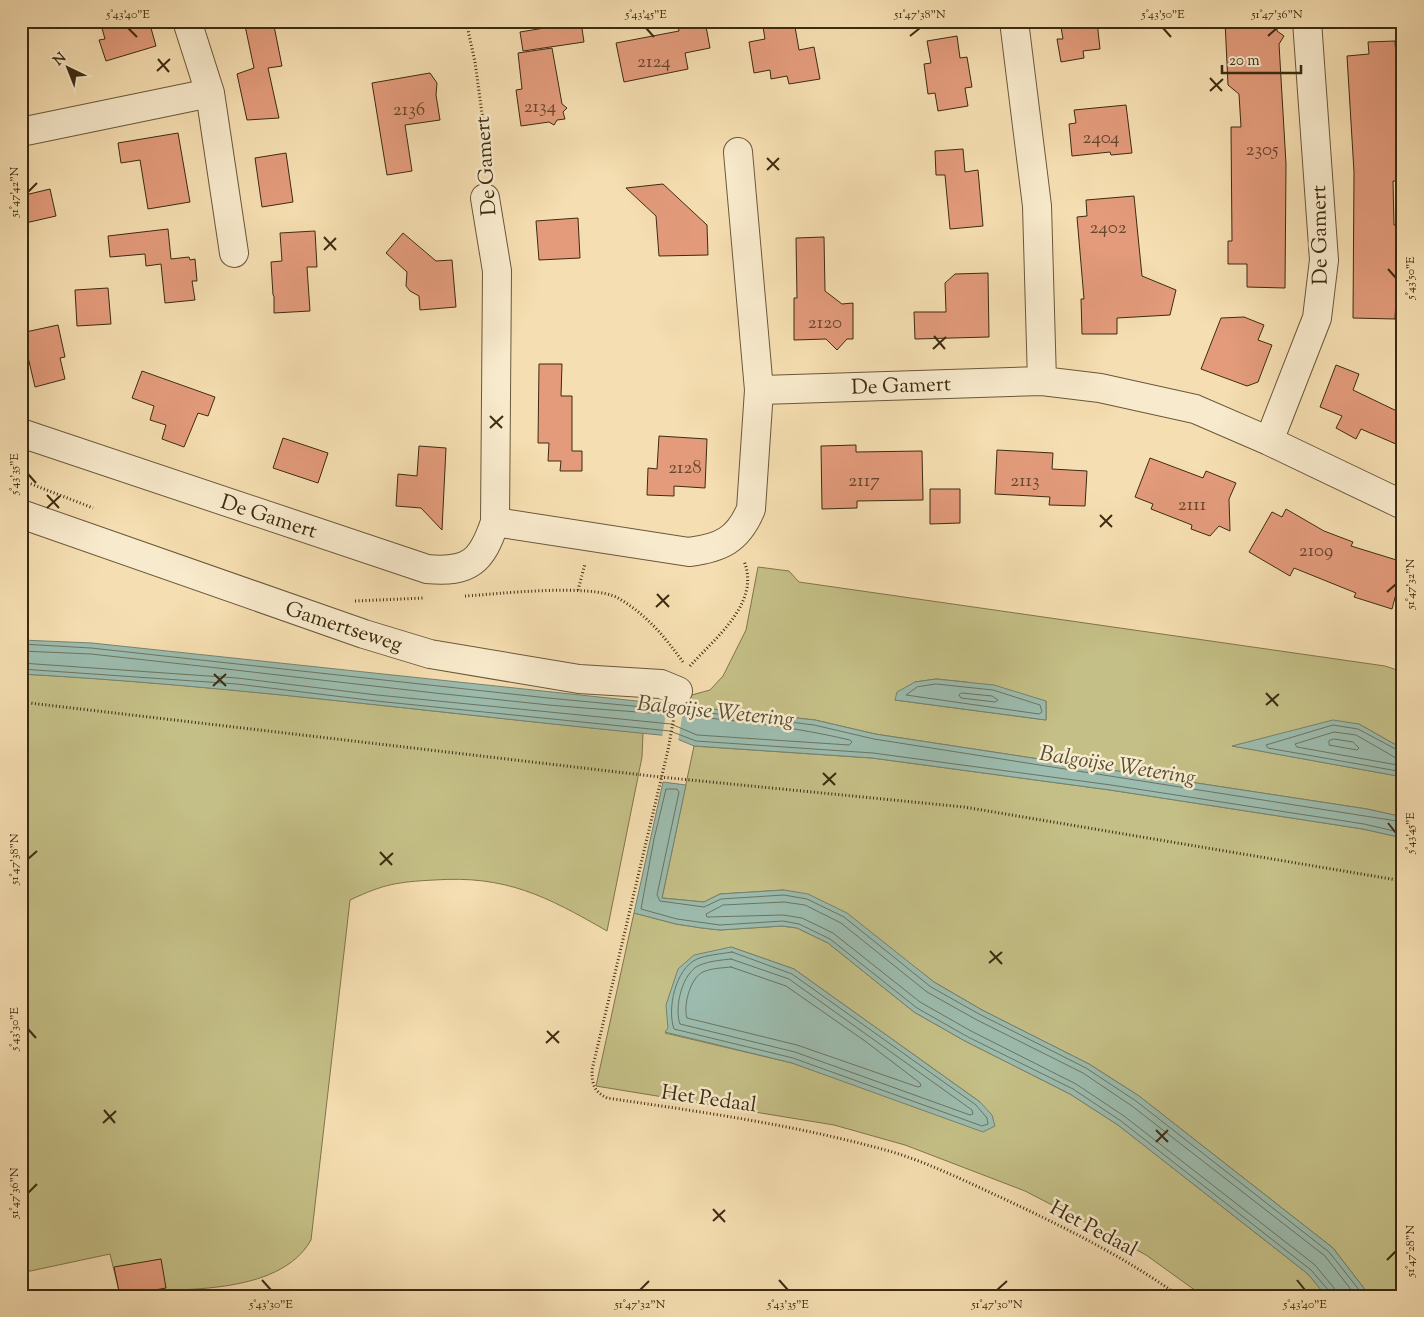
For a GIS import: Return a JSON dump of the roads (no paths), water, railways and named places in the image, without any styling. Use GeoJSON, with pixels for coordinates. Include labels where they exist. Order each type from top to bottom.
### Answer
{"type":"FeatureCollection","features":[{"type":"Feature","properties":{"kind":"street"},"geometry":{"type":"LineString","coordinates":[[187,21],[210,93],[234,253]]}},
{"type":"Feature","properties":{"kind":"street"},"geometry":{"type":"LineString","coordinates":[[1014,21],[1037,206],[1042,381]]}},
{"type":"Feature","properties":{"kind":"street","name":"De Gamert"},"geometry":{"type":"LineString","coordinates":[[1269,441],[1318,318],[1324,260],[1307,21]]}},
{"type":"Feature","properties":{"kind":"street"},"geometry":{"type":"LineString","coordinates":[[21,132],[210,93]]}},
{"type":"Feature","properties":{"kind":"street"},"geometry":{"type":"LineString","coordinates":[[494,522],[689,552],[714,548],[732,538],[746,523],[752,509],[759,390],[738,152]]}},
{"type":"Feature","properties":{"kind":"street","name":"De Gamert"},"geometry":{"type":"LineString","coordinates":[[21,433],[428,568],[449,571],[472,562],[486,548],[494,522],[496,271],[485,198]]}},
{"type":"Feature","properties":{"kind":"street","name":"De Gamert"},"geometry":{"type":"LineString","coordinates":[[759,390],[1042,381],[1100,388],[1195,409],[1269,441],[1403,505]]}},
{"type":"Feature","properties":{"kind":"street","name":"Gamertseweg"},"geometry":{"type":"LineString","coordinates":[[21,514],[364,634],[430,654],[579,679],[661,684],[680,691]]}},
{"type":"Feature","properties":{"kind":"water","name":"Balgoijse Wetering"},"geometry":{"type":"Polygon","coordinates":[[[21,640],[92,643],[815,720],[875,734],[1367,809],[1403,817],[1403,838],[1363,829],[1110,790],[872,758],[694,746],[670,736],[265,693],[21,674],[21,640]]]}},
{"type":"Feature","properties":{"kind":"water"},"geometry":{"type":"Polygon","coordinates":[[[936,679],[994,685],[1046,701],[1046,720],[895,700],[897,692],[915,682],[936,679]]]}},
{"type":"Feature","properties":{"kind":"water"},"geometry":{"type":"Polygon","coordinates":[[[1333,720],[1359,724],[1403,749],[1403,777],[1232,746],[1333,720]]]}},
{"type":"Feature","properties":{"kind":"water"},"geometry":{"type":"Polygon","coordinates":[[[663,782],[686,785],[662,898],[704,902],[720,894],[784,890],[808,894],[847,913],[934,982],[982,1010],[1089,1064],[1139,1096],[1333,1248],[1370,1296],[1326,1296],[1308,1274],[1118,1125],[1070,1094],[965,1041],[914,1012],[828,943],[797,928],[782,926],[720,930],[676,924],[634,913],[663,782]]]}},
{"type":"Feature","properties":{"kind":"water"},"geometry":{"type":"Polygon","coordinates":[[[731,947],[794,969],[980,1102],[992,1115],[995,1126],[983,1132],[792,1063],[665,1032],[668,1028],[666,1005],[678,969],[694,955],[731,947]]]}}]}
